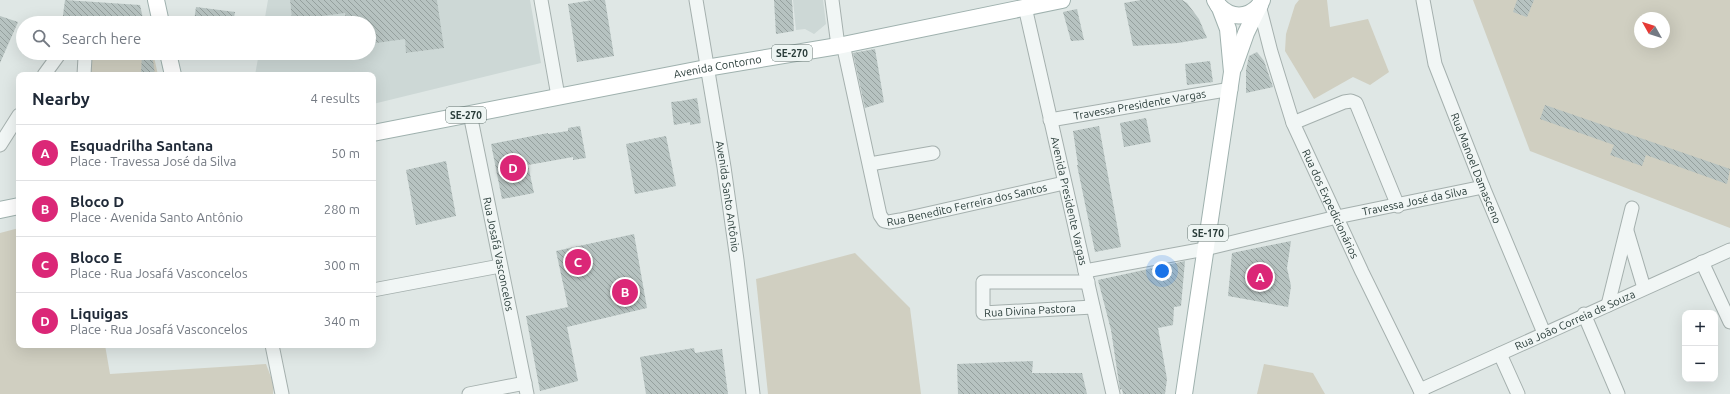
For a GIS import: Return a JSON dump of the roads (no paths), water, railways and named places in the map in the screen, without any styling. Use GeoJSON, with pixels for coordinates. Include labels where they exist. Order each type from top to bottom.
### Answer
{"type":"FeatureCollection","features":[{"type":"Feature","properties":{"kind":"main road"},"geometry":{"type":"LineString","coordinates":[[156,0],[159,16]]}},
{"type":"Feature","properties":{"kind":"main road","name":"Avenida Contorno"},"geometry":{"type":"LineString","coordinates":[[376,132],[706,68],[840,45],[1024,4],[1062,0]]}},
{"type":"Feature","properties":{"kind":"main road"},"geometry":{"type":"LineString","coordinates":[[1216,3],[1228,14],[1238,16],[1247,15],[1263,2]]}},
{"type":"Feature","properties":{"kind":"main road"},"geometry":{"type":"LineString","coordinates":[[1232,72],[1246,33],[1263,2]]}},
{"type":"Feature","properties":{"kind":"main road"},"geometry":{"type":"LineString","coordinates":[[1216,3],[1228,28],[1232,72]]}},
{"type":"Feature","properties":{"kind":"main road"},"geometry":{"type":"LineString","coordinates":[[170,60],[172,72]]}},
{"type":"Feature","properties":{"kind":"main road","name":"SE-170"},"geometry":{"type":"LineString","coordinates":[[1184,394],[1205,249],[1231,89],[1232,72]]}},
{"type":"Feature","properties":{"kind":"main road"},"geometry":{"type":"LineString","coordinates":[[0,210],[16,207]]}},
{"type":"Feature","properties":{"kind":"street"},"geometry":{"type":"LineString","coordinates":[[541,0],[558,96]]}},
{"type":"Feature","properties":{"kind":"street","name":"Avenida Santo Antônio"},"geometry":{"type":"LineString","coordinates":[[696,0],[706,68],[724,167],[753,394]]}},
{"type":"Feature","properties":{"kind":"street","name":"Rua Benedito Ferreira dos Santos"},"geometry":{"type":"LineString","coordinates":[[832,0],[840,45],[870,164],[880,215],[886,222],[1064,183]]}},
{"type":"Feature","properties":{"kind":"street","name":"Rua Manoel Damasceno"},"geometry":{"type":"LineString","coordinates":[[1423,0],[1435,64],[1483,188],[1544,333]]}},
{"type":"Feature","properties":{"kind":"street","name":"Rua dos Expedicionários"},"geometry":{"type":"LineString","coordinates":[[1263,2],[1271,52],[1293,123],[1421,392]]}},
{"type":"Feature","properties":{"kind":"street","name":"Avenida Presidente Vargas"},"geometry":{"type":"LineString","coordinates":[[1024,4],[1113,394]]}},
{"type":"Feature","properties":{"kind":"street"},"geometry":{"type":"LineString","coordinates":[[46,72],[55,60]]}},
{"type":"Feature","properties":{"kind":"street"},"geometry":{"type":"LineString","coordinates":[[84,72],[85,60]]}},
{"type":"Feature","properties":{"kind":"street","name":"Travessa Presidente Vargas"},"geometry":{"type":"LineString","coordinates":[[1050,120],[1231,89]]}},
{"type":"Feature","properties":{"kind":"street"},"geometry":{"type":"LineString","coordinates":[[1293,123],[1344,102],[1351,101],[1356,103],[1398,206]]}},
{"type":"Feature","properties":{"kind":"street","name":"Rua Josafá Vasconcelos"},"geometry":{"type":"LineString","coordinates":[[470,114],[526,388]]}},
{"type":"Feature","properties":{"kind":"street"},"geometry":{"type":"LineString","coordinates":[[0,145],[16,120]]}},
{"type":"Feature","properties":{"kind":"street"},"geometry":{"type":"LineString","coordinates":[[870,164],[933,153]]}},
{"type":"Feature","properties":{"kind":"street","name":"Travessa José da Silva"},"geometry":{"type":"LineString","coordinates":[[1086,276],[1337,217],[1483,188]]}},
{"type":"Feature","properties":{"kind":"street"},"geometry":{"type":"LineString","coordinates":[[1608,305],[1632,208]]}},
{"type":"Feature","properties":{"kind":"street"},"geometry":{"type":"LineString","coordinates":[[1627,231],[1644,288]]}},
{"type":"Feature","properties":{"kind":"street","name":"Rua João Correia de Souza"},"geometry":{"type":"LineString","coordinates":[[1421,392],[1584,314],[1608,305],[1730,250]]}},
{"type":"Feature","properties":{"kind":"street"},"geometry":{"type":"LineString","coordinates":[[1702,262],[1730,322]]}},
{"type":"Feature","properties":{"kind":"street"},"geometry":{"type":"LineString","coordinates":[[376,289],[500,266]]}},
{"type":"Feature","properties":{"kind":"street","name":"Rua Divina Pastora"},"geometry":{"type":"LineString","coordinates":[[1086,276],[983,282],[983,312],[1093,307]]}},
{"type":"Feature","properties":{"kind":"street"},"geometry":{"type":"LineString","coordinates":[[1584,314],[1618,394]]}},
{"type":"Feature","properties":{"kind":"street"},"geometry":{"type":"LineString","coordinates":[[273,348],[282,394]]}},
{"type":"Feature","properties":{"kind":"street"},"geometry":{"type":"LineString","coordinates":[[1500,354],[1518,394]]}},
{"type":"Feature","properties":{"kind":"street"},"geometry":{"type":"LineString","coordinates":[[469,394],[526,388]]}},
{"type":"Feature","properties":{"kind":"place","name":"Liquigas"},"geometry":{"type":"Point","coordinates":[513,168]}},
{"type":"Feature","properties":{"kind":"place","name":"Bloco E"},"geometry":{"type":"Point","coordinates":[578,262]}},
{"type":"Feature","properties":{"kind":"place","name":"Esquadrilha Santana"},"geometry":{"type":"Point","coordinates":[1260,277]}},
{"type":"Feature","properties":{"kind":"place","name":"Bloco D"},"geometry":{"type":"Point","coordinates":[625,292]}}]}
